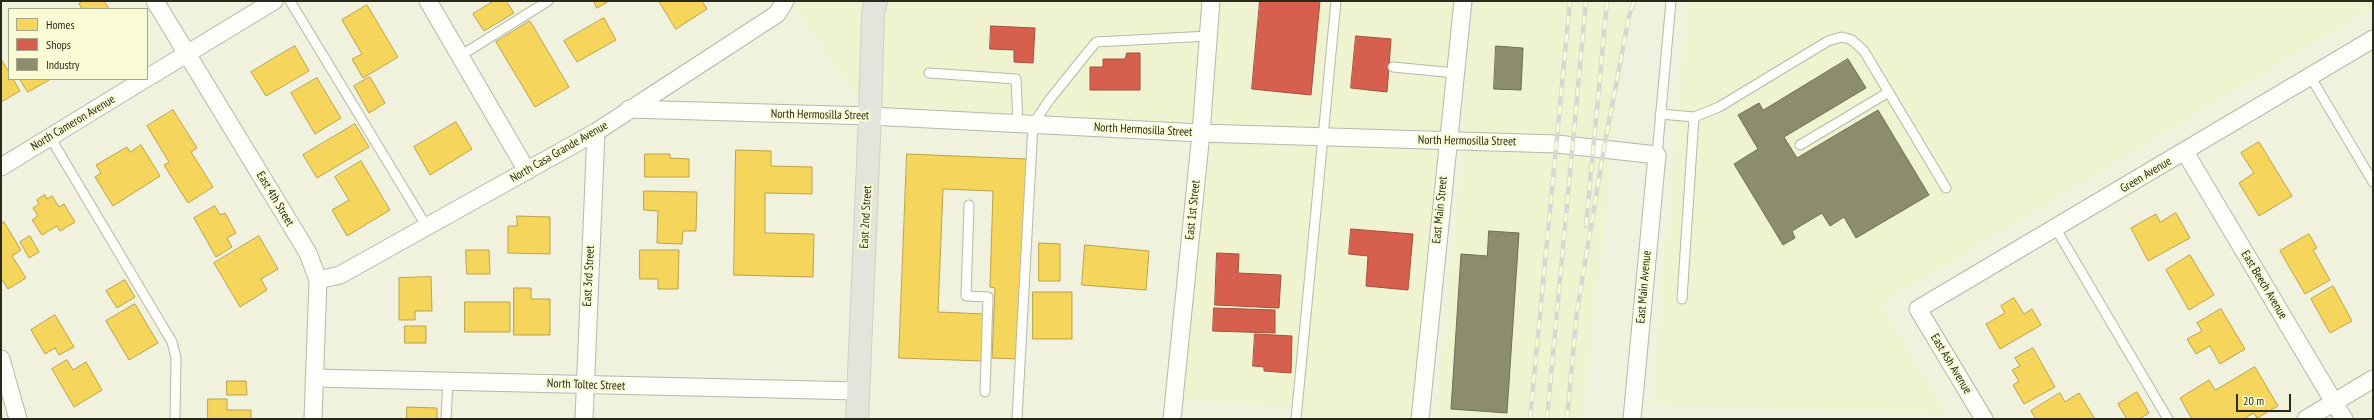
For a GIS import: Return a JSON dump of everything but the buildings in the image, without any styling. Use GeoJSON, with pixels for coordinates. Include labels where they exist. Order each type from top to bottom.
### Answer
{"type":"FeatureCollection","features":[{"type":"Feature","properties":{"kind":"main road","name":"East 2nd Street"},"geometry":{"type":"LineString","coordinates":[[857,419],[874,8]]}},
{"type":"Feature","properties":{"kind":"street","name":"East 4th Street"},"geometry":{"type":"LineString","coordinates":[[156,1],[308,253],[318,280],[313,419]]}},
{"type":"Feature","properties":{"kind":"street","name":"North Cameron Avenue"},"geometry":{"type":"LineString","coordinates":[[148,77],[274,1]]}},
{"type":"Feature","properties":{"kind":"street"},"geometry":{"type":"LineString","coordinates":[[428,1],[527,171]]}},
{"type":"Feature","properties":{"kind":"street","name":"North Casa Grande Avenue"},"geometry":{"type":"LineString","coordinates":[[318,280],[340,275],[596,132],[629,109],[777,14],[785,1]]}},
{"type":"Feature","properties":{"kind":"street","name":"East 1st Street"},"geometry":{"type":"LineString","coordinates":[[1172,419],[1201,133],[1211,1]]}},
{"type":"Feature","properties":{"kind":"street","name":"East Main Street"},"geometry":{"type":"LineString","coordinates":[[1420,419],[1447,141],[1463,1]]}},
{"type":"Feature","properties":{"kind":"street","name":"Green Avenue"},"geometry":{"type":"LineString","coordinates":[[1918,309],[2056,229],[2373,39]]}},
{"type":"Feature","properties":{"kind":"street","name":"North Cameron Avenue"},"geometry":{"type":"LineString","coordinates":[[1,167],[143,80]]}},
{"type":"Feature","properties":{"kind":"street","name":"North Hermosilla Street"},"geometry":{"type":"LineString","coordinates":[[629,109],[870,116],[1201,133],[1557,144],[1657,155]]}},
{"type":"Feature","properties":{"kind":"street","name":"East 3rd Street"},"geometry":{"type":"LineString","coordinates":[[584,419],[584,385],[596,132]]}},
{"type":"Feature","properties":{"kind":"street","name":"East Beech Avenue"},"geometry":{"type":"LineString","coordinates":[[2185,152],[2344,419]]}},
{"type":"Feature","properties":{"kind":"street","name":"East Main Avenue"},"geometry":{"type":"LineString","coordinates":[[1632,419],[1657,155]]}},
{"type":"Feature","properties":{"kind":"street","name":"East Ash Avenue"},"geometry":{"type":"LineString","coordinates":[[1918,309],[1984,419]]}},
{"type":"Feature","properties":{"kind":"street"},"geometry":{"type":"LineString","coordinates":[[1,359],[18,419]]}},
{"type":"Feature","properties":{"kind":"street","name":"North Toltec Street"},"geometry":{"type":"LineString","coordinates":[[314,378],[858,391]]}},
{"type":"Feature","properties":{"kind":"street"},"geometry":{"type":"LineString","coordinates":[[2306,419],[2373,379]]}},
{"type":"Feature","properties":{"kind":"lane"},"geometry":{"type":"LineString","coordinates":[[290,1],[427,227]]}},
{"type":"Feature","properties":{"kind":"lane"},"geometry":{"type":"LineString","coordinates":[[460,56],[548,1]]}},
{"type":"Feature","properties":{"kind":"lane"},"geometry":{"type":"LineString","coordinates":[[1296,419],[1336,1]]}},
{"type":"Feature","properties":{"kind":"lane"},"geometry":{"type":"LineString","coordinates":[[1657,155],[1671,1]]}},
{"type":"Feature","properties":{"kind":"lane"},"geometry":{"type":"LineString","coordinates":[[1025,124],[1050,99],[1096,42],[1209,36]]}},
{"type":"Feature","properties":{"kind":"lane"},"geometry":{"type":"LineString","coordinates":[[1660,114],[1694,117],[1719,107],[1828,41],[1842,37],[1852,40],[1864,52],[1946,188]]}},
{"type":"Feature","properties":{"kind":"lane"},"geometry":{"type":"LineString","coordinates":[[1393,67],[1455,73]]}},
{"type":"Feature","properties":{"kind":"lane"},"geometry":{"type":"LineString","coordinates":[[929,73],[1016,79],[1025,124],[1017,419]]}},
{"type":"Feature","properties":{"kind":"lane"},"geometry":{"type":"LineString","coordinates":[[2310,76],[2373,182]]}},
{"type":"Feature","properties":{"kind":"lane"},"geometry":{"type":"LineString","coordinates":[[1800,145],[1889,92]]}},
{"type":"Feature","properties":{"kind":"lane"},"geometry":{"type":"LineString","coordinates":[[1682,299],[1694,117]]}},
{"type":"Feature","properties":{"kind":"lane"},"geometry":{"type":"LineString","coordinates":[[50,137],[172,342],[176,373],[175,419]]}},
{"type":"Feature","properties":{"kind":"lane"},"geometry":{"type":"LineString","coordinates":[[969,204],[966,296],[988,297],[985,392]]}},
{"type":"Feature","properties":{"kind":"lane"},"geometry":{"type":"LineString","coordinates":[[2056,229],[2168,419]]}},
{"type":"Feature","properties":{"kind":"lane"},"geometry":{"type":"LineString","coordinates":[[446,419],[448,381]]}},
{"type":"Feature","properties":{"kind":"shaded area"},"geometry":{"type":"Polygon","coordinates":[[[791,1],[1463,1],[1420,419],[1296,419],[1296,408],[1174,399],[1201,133],[870,116],[791,1]]]}},
{"type":"Feature","properties":{"kind":"shaded area"},"geometry":{"type":"Polygon","coordinates":[[[1474,1],[1629,1],[1582,419],[1436,419],[1460,180],[1467,72],[1474,1]]]}},
{"type":"Feature","properties":{"kind":"shaded area"},"geometry":{"type":"Polygon","coordinates":[[[1688,1],[2373,1],[2373,7],[1881,304],[1947,414],[1652,405],[1688,1]]]}},
{"type":"Feature","properties":{"kind":"railway"},"geometry":{"type":"LineString","coordinates":[[1530,419],[1570,1]]}},
{"type":"Feature","properties":{"kind":"railway"},"geometry":{"type":"LineString","coordinates":[[1547,419],[1586,1]]}},
{"type":"Feature","properties":{"kind":"railway"},"geometry":{"type":"LineString","coordinates":[[1586,226],[1607,1]]}},
{"type":"Feature","properties":{"kind":"railway"},"geometry":{"type":"LineString","coordinates":[[1567,419],[1577,311],[1604,148],[1629,16],[1634,1]]}}]}
